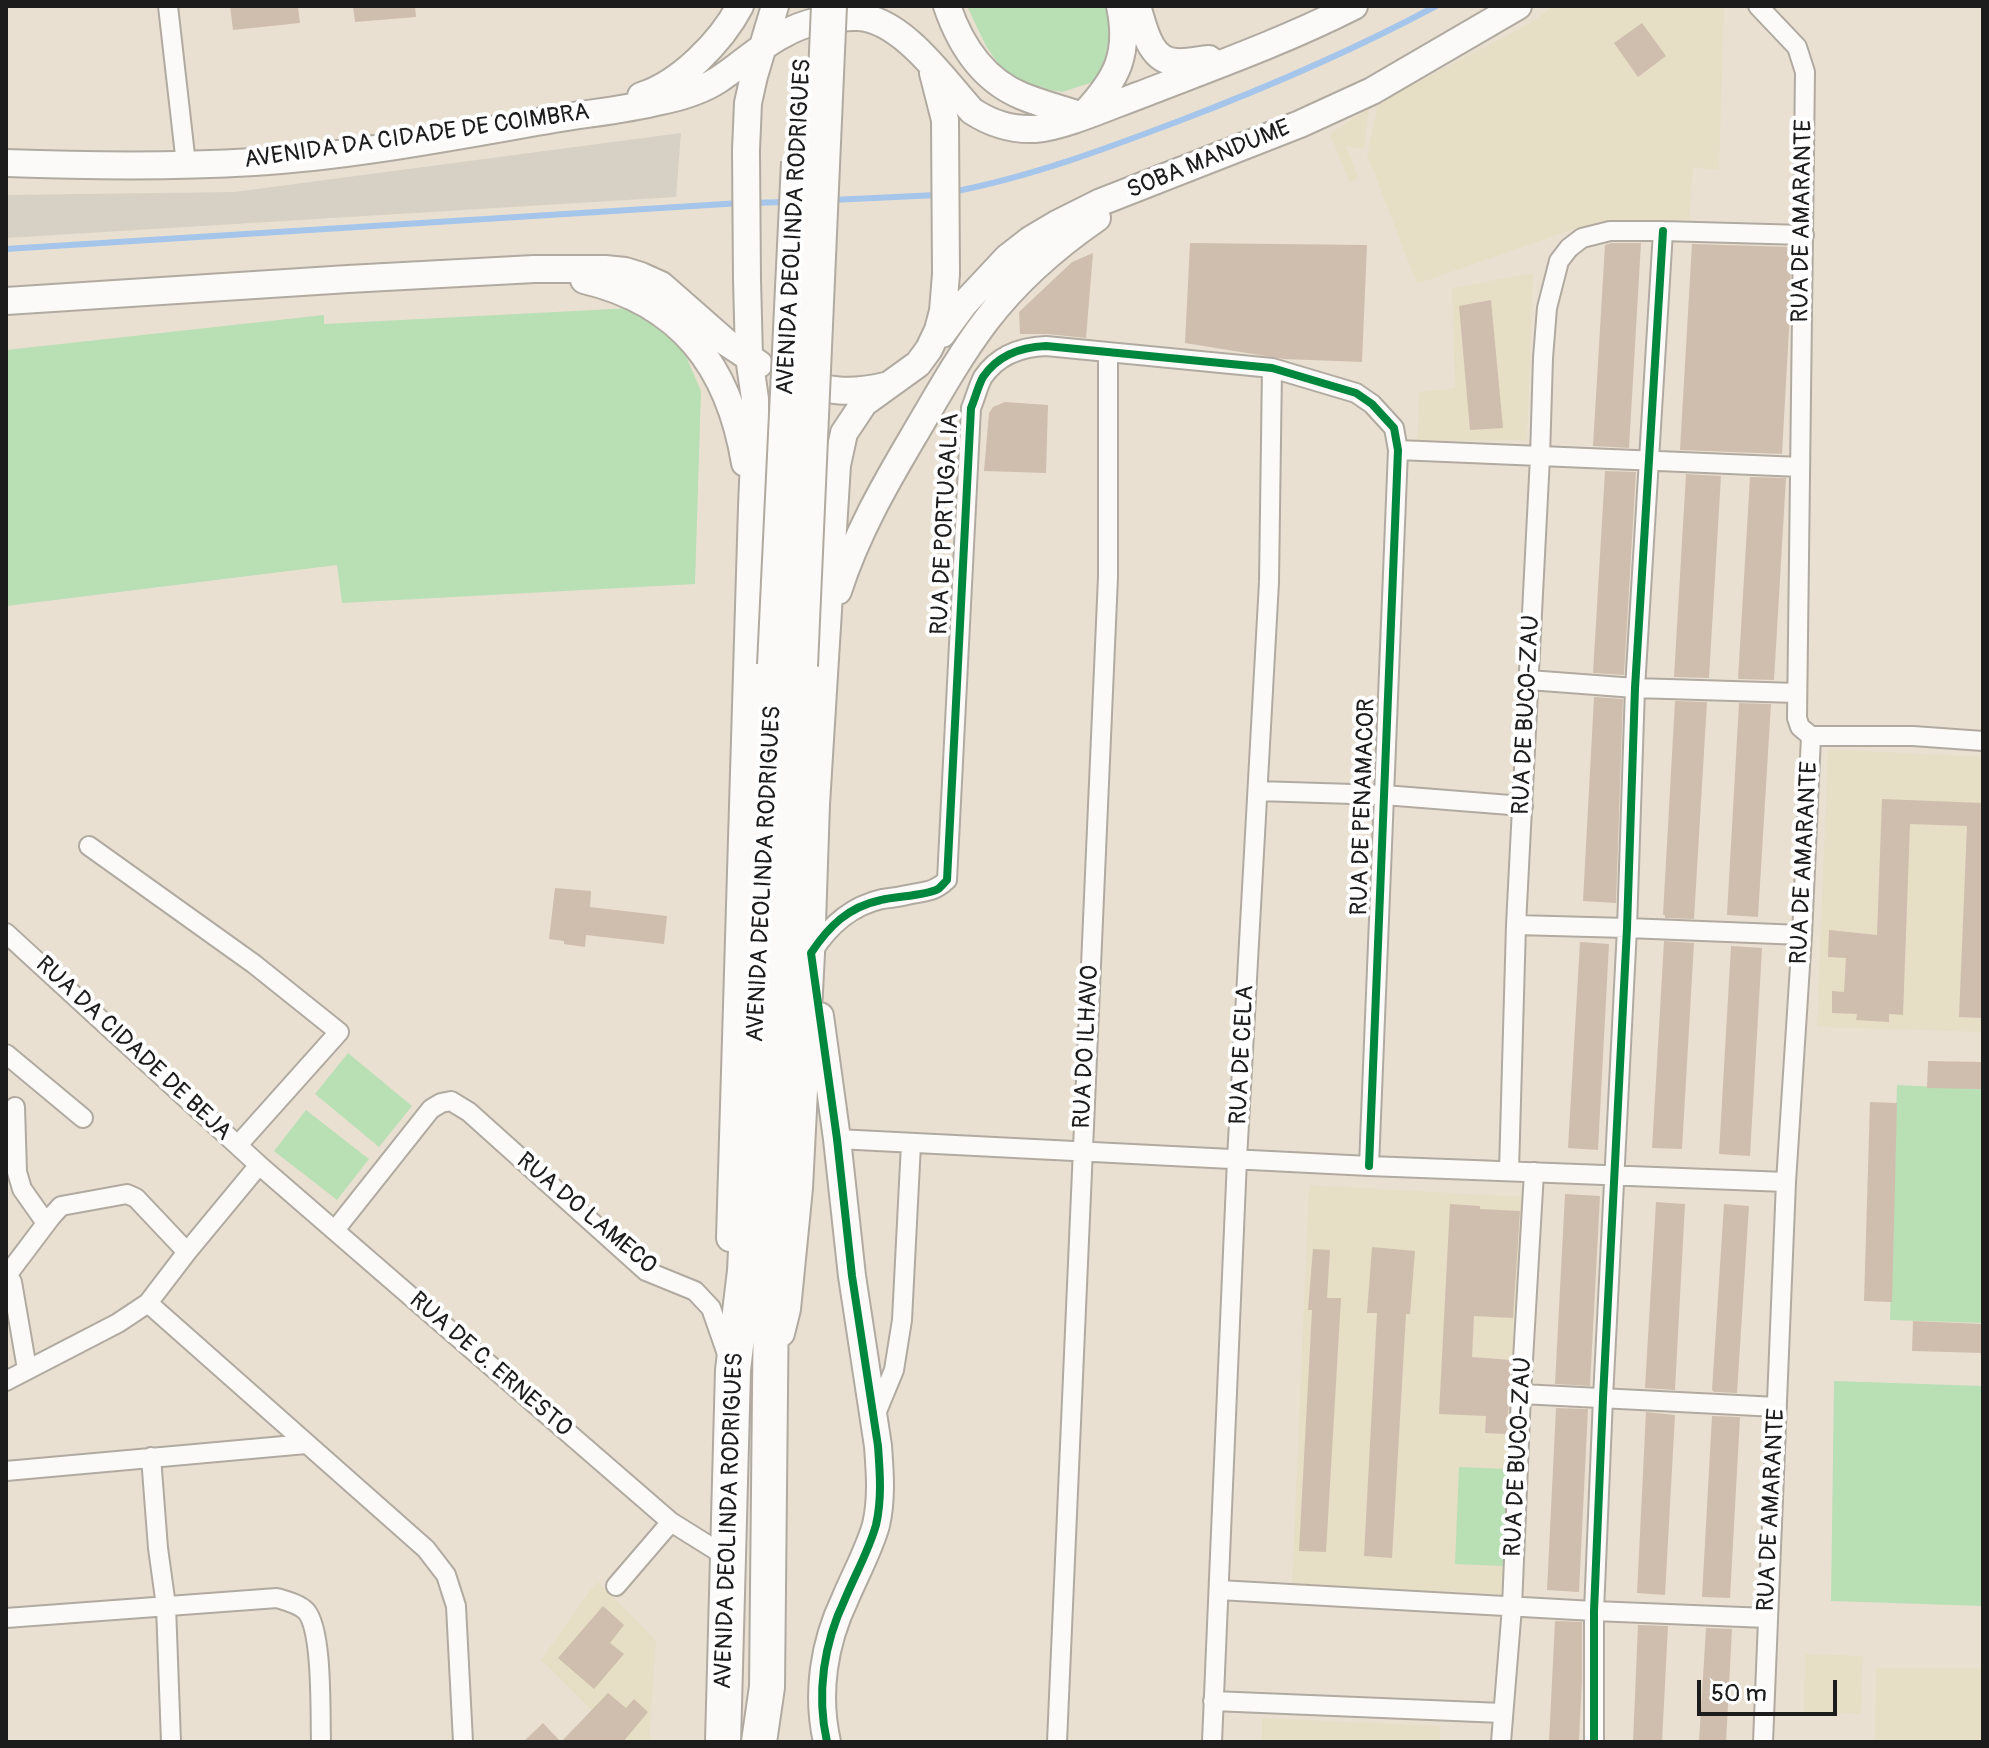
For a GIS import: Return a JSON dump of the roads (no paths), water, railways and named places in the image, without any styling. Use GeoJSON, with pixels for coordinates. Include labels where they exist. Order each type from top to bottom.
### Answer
{"type":"FeatureCollection","features":[{"type":"Feature","properties":{"kind":"highway","name":"AVENIDA DEOLINDA RODRIGUES"},"geometry":{"type":"LineString","coordinates":[[723,1742],[733,1370],[745,1271],[800,668],[805,6]]}},
{"type":"Feature","properties":{"kind":"highway","name":"AVENIDA DEOLINDA RODRIGUES"},"geometry":{"type":"LineString","coordinates":[[759,1742],[767,1687],[771,1293],[783,1100],[829,6]]}},
{"type":"Feature","properties":{"kind":"main road"},"geometry":{"type":"LineString","coordinates":[[556,119],[646,95],[677,77],[714,42],[740,6]]}},
{"type":"Feature","properties":{"kind":"main road"},"geometry":{"type":"LineString","coordinates":[[733,1370],[729,1294],[755,434],[755,399],[749,357],[746,150],[748,103],[775,6]]}},
{"type":"Feature","properties":{"kind":"main road"},"geometry":{"type":"LineString","coordinates":[[891,6],[929,63],[972,111],[996,124],[1036,129],[1082,116],[1237,57],[1354,6]]}},
{"type":"Feature","properties":{"kind":"main road"},"geometry":{"type":"LineString","coordinates":[[947,6],[968,50],[986,73],[1020,96],[1082,116]]}},
{"type":"Feature","properties":{"kind":"main road"},"geometry":{"type":"LineString","coordinates":[[1082,116],[1105,90],[1120,63],[1123,24],[1120,6]]}},
{"type":"Feature","properties":{"kind":"main road"},"geometry":{"type":"LineString","coordinates":[[1137,6],[1152,48],[1161,57],[1172,62],[1237,57]]}},
{"type":"Feature","properties":{"kind":"main road","name":"SOBA MANDUME"},"geometry":{"type":"LineString","coordinates":[[800,668],[844,433],[864,403],[918,364],[964,304],[1008,257],[1057,224],[1101,202],[1300,124],[1372,91],[1518,6]]}},
{"type":"Feature","properties":{"kind":"main road","name":"AVENIDA DA CIDADE DE COIMBRA"},"geometry":{"type":"LineString","coordinates":[[6,163],[135,166],[255,162],[491,131],[636,107],[695,92],[716,82],[783,34],[816,21],[859,17],[876,21],[905,39],[929,63]]}},
{"type":"Feature","properties":{"kind":"main road"},"geometry":{"type":"LineString","coordinates":[[929,63],[942,103],[946,146],[943,311],[929,349]]}},
{"type":"Feature","properties":{"kind":"main road"},"geometry":{"type":"LineString","coordinates":[[770,1375],[787,1309],[799,1188],[811,953],[816,804],[800,668],[839,590],[858,537],[890,475],[984,323],[1022,280],[1062,244],[1106,211],[1157,181]]}},
{"type":"Feature","properties":{"kind":"main road"},"geometry":{"type":"LineString","coordinates":[[6,301],[534,269],[605,269],[625,271],[661,285],[727,343],[766,368],[799,382],[845,392],[888,385]]}},
{"type":"Feature","properties":{"kind":"main road"},"geometry":{"type":"LineString","coordinates":[[534,269],[613,287],[661,311],[682,329],[699,348],[730,406],[743,453],[752,507]]}},
{"type":"Feature","properties":{"kind":"main road"},"geometry":{"type":"LineString","coordinates":[[811,953],[852,1276],[878,1446],[880,1499],[875,1527],[843,1601],[825,1653],[822,1681],[827,1742]]}},
{"type":"Feature","properties":{"kind":"street"},"geometry":{"type":"LineString","coordinates":[[168,6],[186,164]]}},
{"type":"Feature","properties":{"kind":"street","name":"RUA DE AMARANTE"},"geometry":{"type":"LineString","coordinates":[[1758,6],[1797,47],[1805,72],[1797,718],[1800,727],[1811,736],[1786,1182],[1763,1742]]}},
{"type":"Feature","properties":{"kind":"street","name":"RUA DE BUCO-ZAU"},"geometry":{"type":"LineString","coordinates":[[1509,1171],[1516,925],[1547,308],[1559,261],[1582,238],[1610,231],[1663,231]]}},
{"type":"Feature","properties":{"kind":"street"},"geometry":{"type":"LineString","coordinates":[[1594,1742],[1594,1611],[1627,928],[1635,688],[1663,231],[1804,235]]}},
{"type":"Feature","properties":{"kind":"street","name":"RUA DE PORTUGALIA"},"geometry":{"type":"LineString","coordinates":[[811,953],[839,919],[859,906],[881,899],[937,890],[947,880],[971,408],[983,378],[1004,356],[1027,347],[1046,346],[1272,368],[1356,393],[1372,404],[1394,428],[1398,450]]}},
{"type":"Feature","properties":{"kind":"street","name":"RUA DO ILHAVO"},"geometry":{"type":"LineString","coordinates":[[1057,1742],[1108,577],[1108,353]]}},
{"type":"Feature","properties":{"kind":"street","name":"RUA DE CELA"},"geometry":{"type":"LineString","coordinates":[[1212,1742],[1237,1159],[1269,582],[1272,368]]}},
{"type":"Feature","properties":{"kind":"street"},"geometry":{"type":"LineString","coordinates":[[1398,450],[1800,467]]}},
{"type":"Feature","properties":{"kind":"street","name":"RUA DE PENAMACOR"},"geometry":{"type":"LineString","coordinates":[[1369,1166],[1398,450]]}},
{"type":"Feature","properties":{"kind":"street"},"geometry":{"type":"LineString","coordinates":[[1529,680],[1635,688],[1797,693]]}},
{"type":"Feature","properties":{"kind":"street"},"geometry":{"type":"LineString","coordinates":[[1811,736],[1913,736],[1983,741]]}},
{"type":"Feature","properties":{"kind":"street"},"geometry":{"type":"LineString","coordinates":[[1258,791],[1384,795],[1523,806]]}},
{"type":"Feature","properties":{"kind":"street"},"geometry":{"type":"LineString","coordinates":[[89,846],[254,964],[339,1032],[238,1145]]}},
{"type":"Feature","properties":{"kind":"street"},"geometry":{"type":"LineString","coordinates":[[1516,925],[1802,935]]}},
{"type":"Feature","properties":{"kind":"street","name":"RUA DA CIDADE DE BEJA"},"geometry":{"type":"LineString","coordinates":[[6,933],[259,1165]]}},
{"type":"Feature","properties":{"kind":"street"},"geometry":{"type":"LineString","coordinates":[[6,1054],[83,1118]]}},
{"type":"Feature","properties":{"kind":"street","name":"RUA DO LAMECO"},"geometry":{"type":"LineString","coordinates":[[335,1230],[431,1109],[451,1101],[469,1112],[646,1271],[695,1291],[711,1308],[733,1370]]}},
{"type":"Feature","properties":{"kind":"street"},"geometry":{"type":"LineString","coordinates":[[15,1107],[17,1172],[22,1189],[46,1223]]}},
{"type":"Feature","properties":{"kind":"street"},"geometry":{"type":"LineString","coordinates":[[837,1139],[1369,1166],[1786,1182]]}},
{"type":"Feature","properties":{"kind":"street"},"geometry":{"type":"LineString","coordinates":[[874,1418],[894,1370],[902,1320],[911,1144]]}},
{"type":"Feature","properties":{"kind":"street"},"geometry":{"type":"LineString","coordinates":[[6,1381],[118,1323],[148,1303],[259,1165]]}},
{"type":"Feature","properties":{"kind":"street","name":"RUA DE C. ERNESTO"},"geometry":{"type":"LineString","coordinates":[[259,1165],[671,1522],[727,1557]]}},
{"type":"Feature","properties":{"kind":"street","name":"RUA DE BUCO-ZAU"},"geometry":{"type":"LineString","coordinates":[[1501,1742],[1512,1607],[1534,1172]]}},
{"type":"Feature","properties":{"kind":"street"},"geometry":{"type":"LineString","coordinates":[[27,1369],[12,1282],[7,1273],[61,1206],[127,1194],[136,1198],[187,1252]]}},
{"type":"Feature","properties":{"kind":"street"},"geometry":{"type":"LineString","coordinates":[[148,1303],[426,1549],[446,1575],[456,1606],[463,1742]]}},
{"type":"Feature","properties":{"kind":"street"},"geometry":{"type":"LineString","coordinates":[[1521,1394],[1777,1407]]}},
{"type":"Feature","properties":{"kind":"street"},"geometry":{"type":"LineString","coordinates":[[6,1471],[306,1444]]}},
{"type":"Feature","properties":{"kind":"street"},"geometry":{"type":"LineString","coordinates":[[151,1457],[166,1606],[171,1742]]}},
{"type":"Feature","properties":{"kind":"street"},"geometry":{"type":"LineString","coordinates":[[616,1586],[671,1522]]}},
{"type":"Feature","properties":{"kind":"street"},"geometry":{"type":"LineString","coordinates":[[1219,1590],[1767,1618]]}},
{"type":"Feature","properties":{"kind":"street"},"geometry":{"type":"LineString","coordinates":[[6,1618],[277,1598],[292,1603],[306,1611],[314,1624],[321,1742]]}},
{"type":"Feature","properties":{"kind":"street"},"geometry":{"type":"LineString","coordinates":[[1213,1701],[1502,1713]]}},
{"type":"Feature","properties":{"kind":"waterway"},"geometry":{"type":"LineString","coordinates":[[952,192],[1039,170],[1179,121],[1309,68],[1436,6]]}},
{"type":"Feature","properties":{"kind":"waterway"},"geometry":{"type":"LineString","coordinates":[[832,200],[937,195]]}},
{"type":"Feature","properties":{"kind":"waterway"},"geometry":{"type":"LineString","coordinates":[[752,203],[785,202]]}},
{"type":"Feature","properties":{"kind":"waterway"},"geometry":{"type":"LineString","coordinates":[[6,249],[741,203]]}}]}
